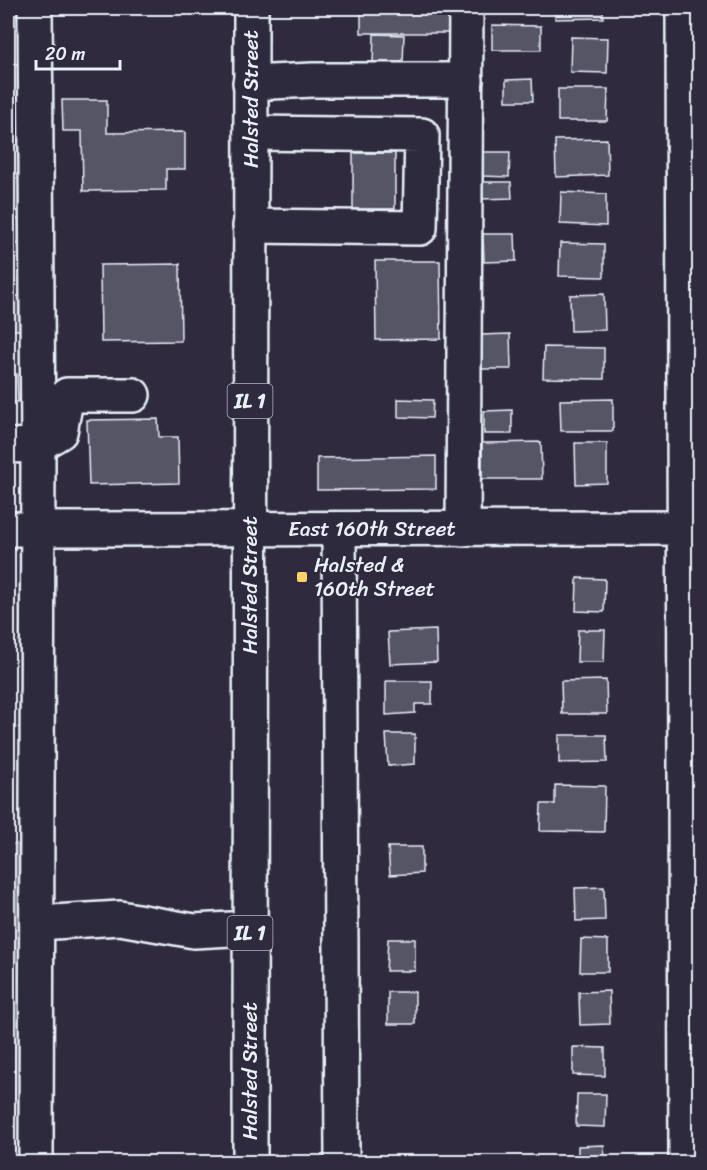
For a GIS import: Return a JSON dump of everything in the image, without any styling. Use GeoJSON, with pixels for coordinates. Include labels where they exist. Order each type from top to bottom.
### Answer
{"type":"FeatureCollection","features":[{"type":"Feature","properties":{"kind":"street"},"geometry":{"type":"LineString","coordinates":[[35,8],[23,446],[23,529],[37,923],[36,1162]]}},
{"type":"Feature","properties":{"kind":"street","name":"Halsted Street"},"geometry":{"type":"LineString","coordinates":[[250,1162],[251,8]]}},
{"type":"Feature","properties":{"kind":"street"},"geometry":{"type":"LineString","coordinates":[[463,529],[466,8]]}},
{"type":"Feature","properties":{"kind":"street"},"geometry":{"type":"LineString","coordinates":[[683,8],[692,528],[686,1162]]}},
{"type":"Feature","properties":{"kind":"street"},"geometry":{"type":"LineString","coordinates":[[250,83],[313,80],[466,80]]}},
{"type":"Feature","properties":{"kind":"street"},"geometry":{"type":"LineString","coordinates":[[250,226],[420,228],[422,135],[251,133]]}},
{"type":"Feature","properties":{"kind":"street"},"geometry":{"type":"LineString","coordinates":[[23,446],[60,432],[67,395],[133,395]]}},
{"type":"Feature","properties":{"kind":"street","name":"East 160th Street"},"geometry":{"type":"LineString","coordinates":[[23,529],[692,528]]}},
{"type":"Feature","properties":{"kind":"street"},"geometry":{"type":"LineString","coordinates":[[339,529],[342,1162]]}},
{"type":"Feature","properties":{"kind":"street"},"geometry":{"type":"LineString","coordinates":[[37,923],[120,918],[194,930],[250,928]]}},
{"type":"Feature","properties":{"kind":"shaded area"},"geometry":{"type":"Polygon","coordinates":[[[8,844],[17,844],[15,1162],[8,1162],[8,844]]]}},
{"type":"Feature","properties":{"kind":"building"},"geometry":{"type":"Polygon","coordinates":[[[361,8],[451,8],[451,33],[361,33],[361,8]]]}},
{"type":"Feature","properties":{"kind":"building"},"geometry":{"type":"Polygon","coordinates":[[[555,8],[603,8],[603,18],[555,19],[555,8]]]}},
{"type":"Feature","properties":{"kind":"building"},"geometry":{"type":"Polygon","coordinates":[[[492,25],[541,26],[541,50],[492,50],[492,25]]]}},
{"type":"Feature","properties":{"kind":"building"},"geometry":{"type":"Polygon","coordinates":[[[374,34],[404,35],[403,64],[373,64],[374,34]]]}},
{"type":"Feature","properties":{"kind":"building"},"geometry":{"type":"Polygon","coordinates":[[[571,37],[608,38],[607,73],[570,72],[571,37]]]}},
{"type":"Feature","properties":{"kind":"building"},"geometry":{"type":"Polygon","coordinates":[[[8,64],[21,64],[21,98],[8,98],[8,64]]]}},
{"type":"Feature","properties":{"kind":"building"},"geometry":{"type":"Polygon","coordinates":[[[532,79],[533,101],[506,101],[506,80],[532,79]]]}},
{"type":"Feature","properties":{"kind":"building"},"geometry":{"type":"Polygon","coordinates":[[[558,89],[608,89],[607,121],[558,121],[558,89]]]}},
{"type":"Feature","properties":{"kind":"building"},"geometry":{"type":"Polygon","coordinates":[[[62,100],[107,100],[107,133],[185,132],[185,169],[166,169],[166,190],[83,191],[82,131],[63,131],[62,100]]]}},
{"type":"Feature","properties":{"kind":"building"},"geometry":{"type":"Polygon","coordinates":[[[8,102],[23,102],[23,136],[8,136],[8,102]]]}},
{"type":"Feature","properties":{"kind":"building"},"geometry":{"type":"Polygon","coordinates":[[[607,139],[608,175],[556,177],[555,140],[607,139]]]}},
{"type":"Feature","properties":{"kind":"building"},"geometry":{"type":"Polygon","coordinates":[[[8,140],[25,140],[25,174],[8,174],[8,140]]]}},
{"type":"Feature","properties":{"kind":"building"},"geometry":{"type":"Polygon","coordinates":[[[482,152],[510,152],[509,177],[482,176],[482,152]]]}},
{"type":"Feature","properties":{"kind":"building"},"geometry":{"type":"Polygon","coordinates":[[[353,153],[395,153],[395,209],[353,209],[353,153]]]}},
{"type":"Feature","properties":{"kind":"building"},"geometry":{"type":"Polygon","coordinates":[[[8,178],[25,178],[25,211],[8,211],[8,178]]]}},
{"type":"Feature","properties":{"kind":"building"},"geometry":{"type":"Polygon","coordinates":[[[482,182],[511,182],[512,198],[482,199],[482,182]]]}},
{"type":"Feature","properties":{"kind":"building"},"geometry":{"type":"Polygon","coordinates":[[[561,192],[606,194],[606,226],[560,224],[561,192]]]}},
{"type":"Feature","properties":{"kind":"building"},"geometry":{"type":"Polygon","coordinates":[[[8,219],[22,219],[22,244],[8,244],[8,219]]]}},
{"type":"Feature","properties":{"kind":"building"},"geometry":{"type":"Polygon","coordinates":[[[483,234],[515,234],[516,261],[484,262],[483,234]]]}},
{"type":"Feature","properties":{"kind":"building"},"geometry":{"type":"Polygon","coordinates":[[[560,243],[604,244],[604,277],[559,276],[560,243]]]}},
{"type":"Feature","properties":{"kind":"building"},"geometry":{"type":"Polygon","coordinates":[[[375,261],[440,261],[441,339],[376,340],[375,261]]]}},
{"type":"Feature","properties":{"kind":"building"},"geometry":{"type":"Polygon","coordinates":[[[180,264],[181,341],[101,342],[100,265],[180,264]]]}},
{"type":"Feature","properties":{"kind":"building"},"geometry":{"type":"Polygon","coordinates":[[[604,294],[605,330],[571,331],[570,295],[604,294]]]}},
{"type":"Feature","properties":{"kind":"building"},"geometry":{"type":"Polygon","coordinates":[[[8,296],[25,296],[25,330],[8,330],[8,296]]]}},
{"type":"Feature","properties":{"kind":"building"},"geometry":{"type":"Polygon","coordinates":[[[510,334],[511,369],[481,369],[480,335],[510,334]]]}},
{"type":"Feature","properties":{"kind":"building"},"geometry":{"type":"Polygon","coordinates":[[[544,347],[604,348],[604,379],[543,378],[544,347]]]}},
{"type":"Feature","properties":{"kind":"building"},"geometry":{"type":"Polygon","coordinates":[[[8,374],[17,374],[18,402],[8,402],[8,374]]]}},
{"type":"Feature","properties":{"kind":"building"},"geometry":{"type":"Polygon","coordinates":[[[398,399],[433,400],[432,418],[398,417],[398,399]]]}},
{"type":"Feature","properties":{"kind":"building"},"geometry":{"type":"Polygon","coordinates":[[[613,399],[613,431],[561,431],[560,400],[613,399]]]}},
{"type":"Feature","properties":{"kind":"building"},"geometry":{"type":"Polygon","coordinates":[[[512,410],[512,434],[484,434],[484,411],[512,410]]]}},
{"type":"Feature","properties":{"kind":"building"},"geometry":{"type":"Polygon","coordinates":[[[158,419],[159,437],[178,437],[179,483],[89,485],[87,420],[158,419]]]}},
{"type":"Feature","properties":{"kind":"building"},"geometry":{"type":"Polygon","coordinates":[[[541,442],[542,479],[482,479],[482,443],[541,442]]]}},
{"type":"Feature","properties":{"kind":"building"},"geometry":{"type":"Polygon","coordinates":[[[575,443],[607,443],[607,483],[576,484],[575,443]]]}},
{"type":"Feature","properties":{"kind":"building"},"geometry":{"type":"Polygon","coordinates":[[[436,456],[436,489],[317,490],[317,458],[436,456]]]}},
{"type":"Feature","properties":{"kind":"building"},"geometry":{"type":"Polygon","coordinates":[[[577,578],[605,579],[604,612],[576,611],[577,578]]]}},
{"type":"Feature","properties":{"kind":"building"},"geometry":{"type":"Polygon","coordinates":[[[436,630],[437,662],[390,664],[388,632],[436,630]]]}},
{"type":"Feature","properties":{"kind":"building"},"geometry":{"type":"Polygon","coordinates":[[[578,630],[605,630],[604,662],[577,662],[578,630]]]}},
{"type":"Feature","properties":{"kind":"building"},"geometry":{"type":"Polygon","coordinates":[[[606,680],[607,714],[562,714],[561,681],[606,680]]]}},
{"type":"Feature","properties":{"kind":"building"},"geometry":{"type":"Polygon","coordinates":[[[386,681],[432,681],[432,704],[415,704],[415,713],[386,715],[386,681]]]}},
{"type":"Feature","properties":{"kind":"building"},"geometry":{"type":"Polygon","coordinates":[[[386,734],[415,734],[415,764],[388,766],[386,734]]]}},
{"type":"Feature","properties":{"kind":"building"},"geometry":{"type":"Polygon","coordinates":[[[559,735],[606,735],[607,762],[559,763],[559,735]]]}},
{"type":"Feature","properties":{"kind":"building"},"geometry":{"type":"Polygon","coordinates":[[[555,785],[605,786],[604,832],[540,831],[541,804],[555,804],[555,785]]]}},
{"type":"Feature","properties":{"kind":"building"},"geometry":{"type":"Polygon","coordinates":[[[388,847],[422,847],[422,873],[390,875],[388,847]]]}},
{"type":"Feature","properties":{"kind":"building"},"geometry":{"type":"Polygon","coordinates":[[[604,887],[605,920],[576,921],[575,888],[604,887]]]}},
{"type":"Feature","properties":{"kind":"building"},"geometry":{"type":"Polygon","coordinates":[[[388,939],[415,939],[415,971],[386,971],[388,939]]]}},
{"type":"Feature","properties":{"kind":"building"},"geometry":{"type":"Polygon","coordinates":[[[581,939],[608,940],[608,972],[580,972],[581,939]]]}},
{"type":"Feature","properties":{"kind":"building"},"geometry":{"type":"Polygon","coordinates":[[[609,991],[610,1024],[580,1025],[579,992],[609,991]]]}},
{"type":"Feature","properties":{"kind":"building"},"geometry":{"type":"Polygon","coordinates":[[[388,992],[415,992],[415,1024],[388,1024],[388,992]]]}},
{"type":"Feature","properties":{"kind":"building"},"geometry":{"type":"Polygon","coordinates":[[[573,1047],[605,1048],[605,1076],[573,1075],[573,1047]]]}},
{"type":"Feature","properties":{"kind":"building"},"geometry":{"type":"Polygon","coordinates":[[[577,1094],[606,1094],[605,1127],[576,1126],[577,1094]]]}},
{"type":"Feature","properties":{"kind":"building"},"geometry":{"type":"Polygon","coordinates":[[[604,1145],[605,1162],[578,1162],[578,1146],[604,1145]]]}},
{"type":"Feature","properties":{"kind":"place","name":"Halsted & 160th Street"},"geometry":{"type":"Point","coordinates":[302,577]}}]}
